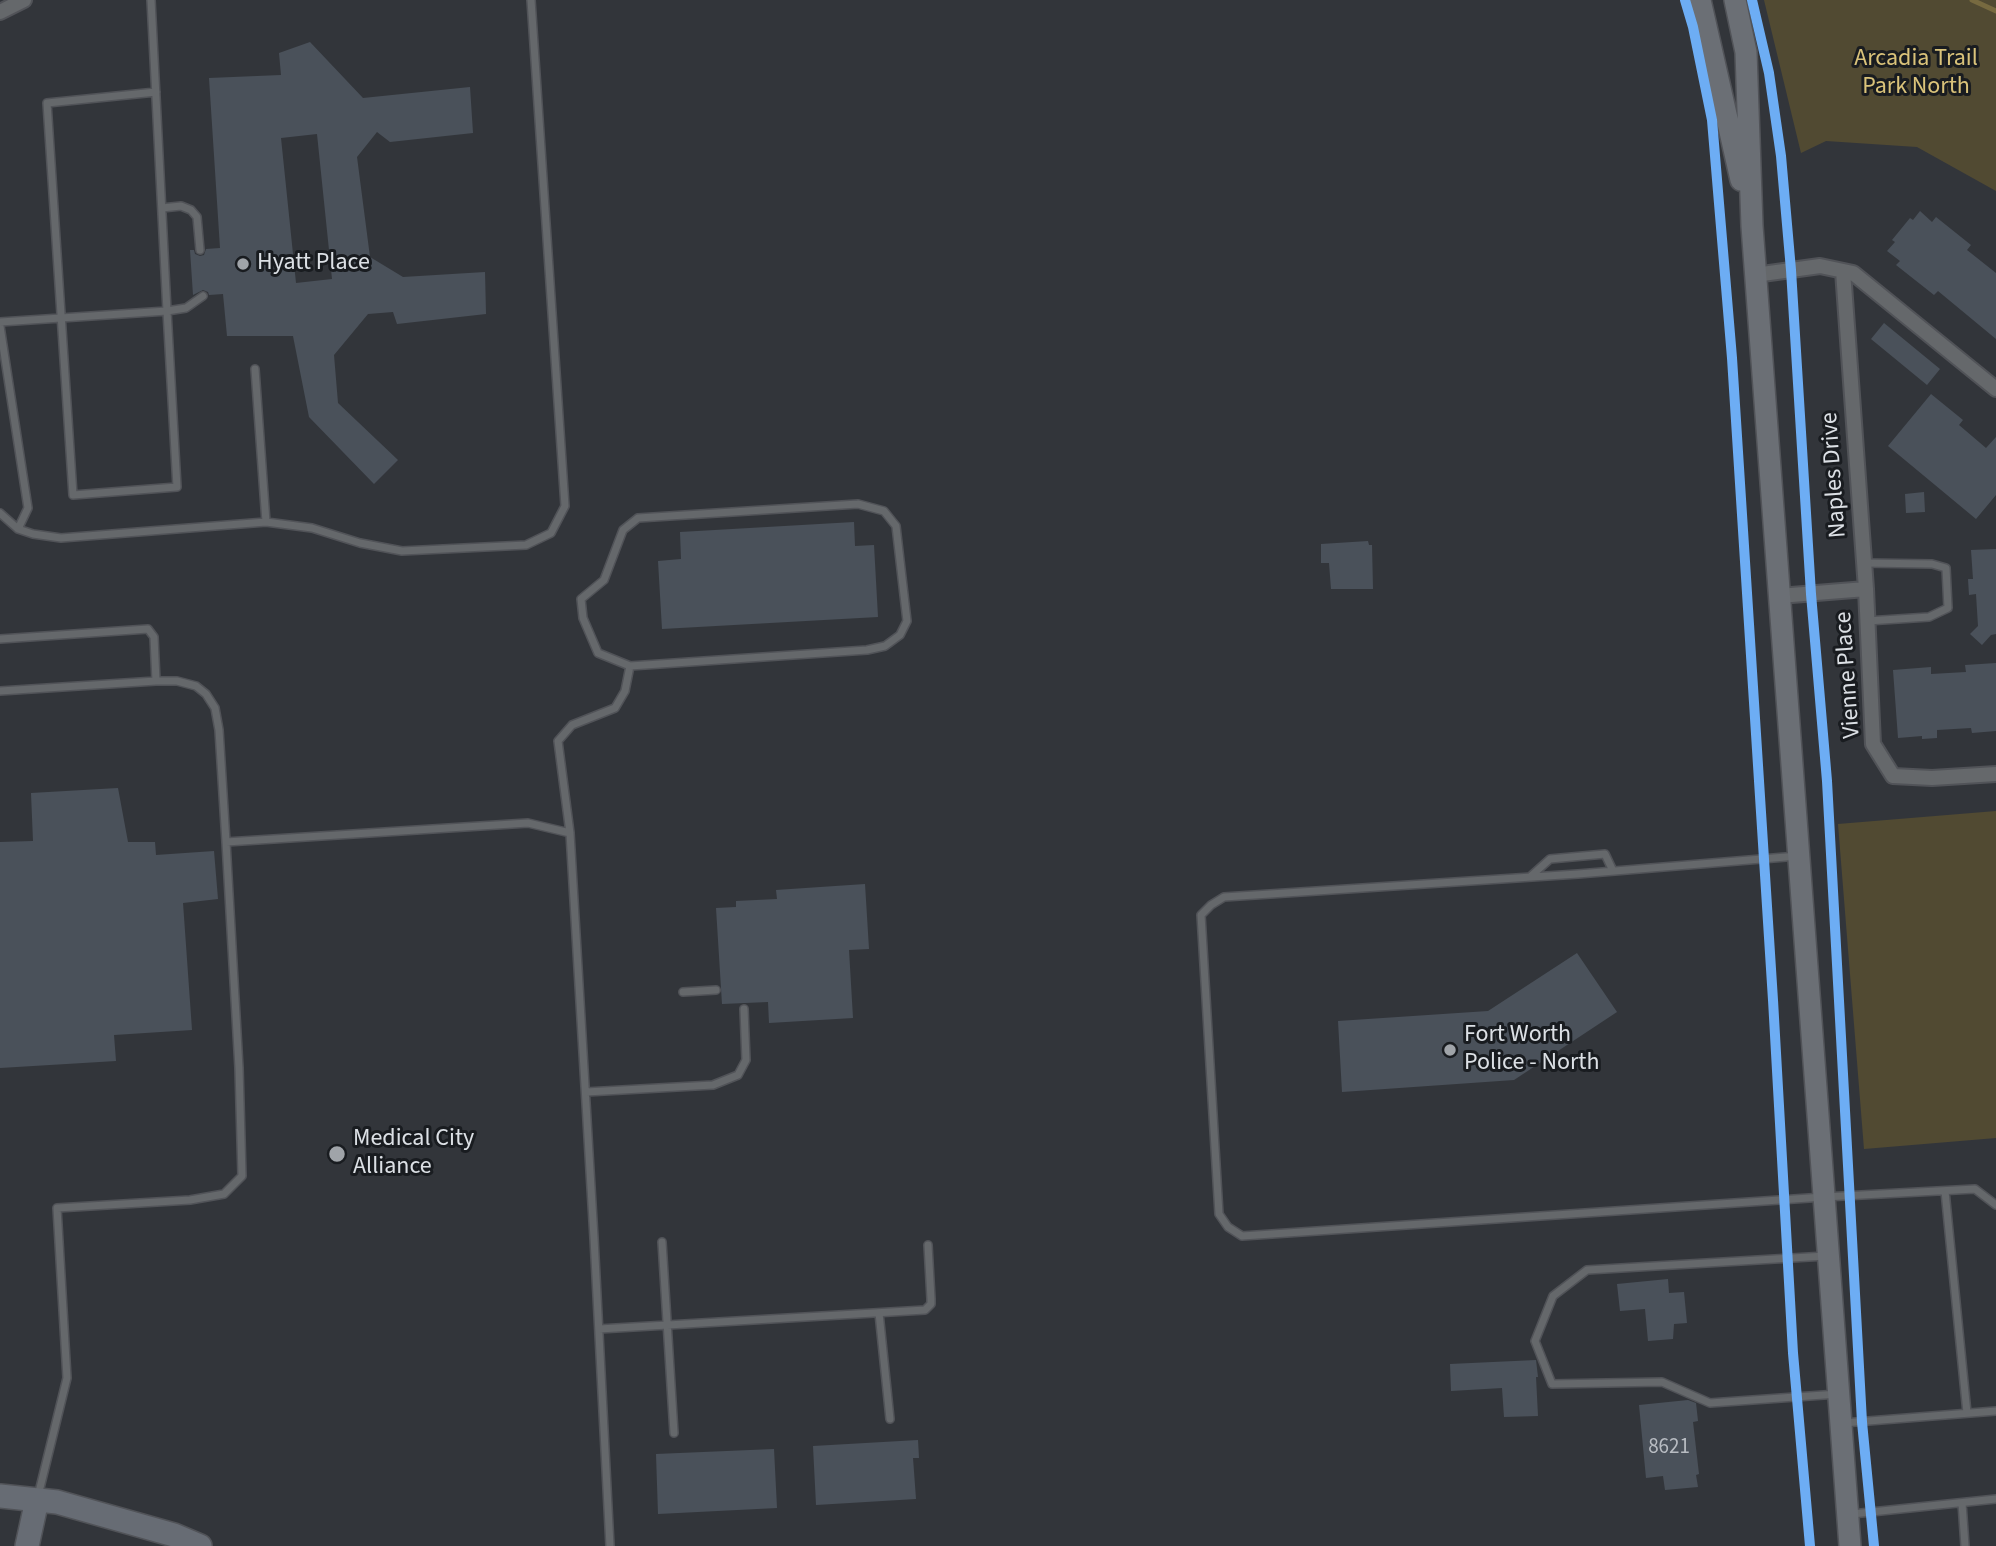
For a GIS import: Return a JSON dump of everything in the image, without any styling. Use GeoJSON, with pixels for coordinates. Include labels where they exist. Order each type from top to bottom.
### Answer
{"type":"FeatureCollection","features":[{"type":"Feature","properties":{"kind":"main road"},"geometry":{"type":"LineString","coordinates":[[1700,0],[1752,226]]}},
{"type":"Feature","properties":{"kind":"main road"},"geometry":{"type":"LineString","coordinates":[[1735,0],[1746,52],[1755,275],[1850,1546]]}},
{"type":"Feature","properties":{"kind":"main road"},"geometry":{"type":"LineString","coordinates":[[0,1496],[57,1502],[174,1535],[200,1546]]}},
{"type":"Feature","properties":{"kind":"main road"},"geometry":{"type":"LineString","coordinates":[[27,1546],[37,1500]]}},
{"type":"Feature","properties":{"kind":"street"},"geometry":{"type":"LineString","coordinates":[[0,12],[24,0]]}},
{"type":"Feature","properties":{"kind":"street"},"geometry":{"type":"LineString","coordinates":[[1755,275],[1820,266],[1853,273],[1996,389]]}},
{"type":"Feature","properties":{"kind":"street","name":"Naples Drive"},"geometry":{"type":"LineString","coordinates":[[1843,271],[1866,589]]}},
{"type":"Feature","properties":{"kind":"street"},"geometry":{"type":"LineString","coordinates":[[1779,596],[1866,589]]}},
{"type":"Feature","properties":{"kind":"street","name":"Vienne Place"},"geometry":{"type":"LineString","coordinates":[[1866,589],[1873,744],[1893,776],[1932,778],[1996,774]]}},
{"type":"Feature","properties":{"kind":"lane"},"geometry":{"type":"LineString","coordinates":[[151,0],[156,92],[162,208],[167,311],[177,487],[73,495],[47,103],[156,92]]}},
{"type":"Feature","properties":{"kind":"lane"},"geometry":{"type":"LineString","coordinates":[[0,513],[18,529],[61,538],[266,522],[312,528],[360,543],[402,551],[526,545],[551,533],[565,506],[531,0]]}},
{"type":"Feature","properties":{"kind":"lane"},"geometry":{"type":"LineString","coordinates":[[162,208],[181,206],[191,210],[197,217],[200,250]]}},
{"type":"Feature","properties":{"kind":"lane"},"geometry":{"type":"LineString","coordinates":[[18,529],[28,508],[0,324],[167,311],[186,308],[203,296]]}},
{"type":"Feature","properties":{"kind":"lane"},"geometry":{"type":"LineString","coordinates":[[256,369],[266,522]]}},
{"type":"Feature","properties":{"kind":"lane"},"geometry":{"type":"LineString","coordinates":[[858,504],[884,511],[896,526],[907,621],[900,635],[885,646],[867,650],[630,666],[598,653],[583,618],[581,599],[604,580],[623,530],[638,518],[858,504]]}},
{"type":"Feature","properties":{"kind":"lane"},"geometry":{"type":"LineString","coordinates":[[1864,563],[1932,564],[1946,568],[1948,608],[1929,617],[1867,621]]}},
{"type":"Feature","properties":{"kind":"lane"},"geometry":{"type":"LineString","coordinates":[[0,639],[148,629],[154,637],[156,681]]}},
{"type":"Feature","properties":{"kind":"lane"},"geometry":{"type":"LineString","coordinates":[[610,1546],[570,833],[558,741],[572,725],[615,708],[625,691],[630,666]]}},
{"type":"Feature","properties":{"kind":"lane"},"geometry":{"type":"LineString","coordinates":[[0,691],[177,681],[196,686],[206,694],[215,708],[219,730],[239,1068],[242,1176],[223,1194],[201,1198],[57,1208],[67,1378],[37,1500]]}},
{"type":"Feature","properties":{"kind":"lane"},"geometry":{"type":"LineString","coordinates":[[226,842],[528,823],[570,833]]}},
{"type":"Feature","properties":{"kind":"lane"},"geometry":{"type":"LineString","coordinates":[[1531,877],[1550,859],[1591,855],[1605,854],[1613,871]]}},
{"type":"Feature","properties":{"kind":"lane"},"geometry":{"type":"LineString","coordinates":[[1799,856],[1224,897],[1211,905],[1201,915],[1219,1214],[1228,1227],[1242,1236],[1975,1189],[1996,1205]]}},
{"type":"Feature","properties":{"kind":"lane"},"geometry":{"type":"LineString","coordinates":[[683,992],[716,990]]}},
{"type":"Feature","properties":{"kind":"lane"},"geometry":{"type":"LineString","coordinates":[[586,1092],[713,1085],[738,1075],[746,1060],[744,1009]]}},
{"type":"Feature","properties":{"kind":"lane"},"geometry":{"type":"LineString","coordinates":[[1945,1191],[1966,1413]]}},
{"type":"Feature","properties":{"kind":"lane"},"geometry":{"type":"LineString","coordinates":[[663,1242],[674,1433]]}},
{"type":"Feature","properties":{"kind":"lane"},"geometry":{"type":"LineString","coordinates":[[599,1329],[925,1310],[931,1304],[928,1245]]}},
{"type":"Feature","properties":{"kind":"lane"},"geometry":{"type":"LineString","coordinates":[[1828,1256],[1587,1270],[1553,1296],[1535,1340],[1552,1384],[1662,1382],[1710,1403],[1839,1394]]}},
{"type":"Feature","properties":{"kind":"lane"},"geometry":{"type":"LineString","coordinates":[[879,1313],[890,1419]]}},
{"type":"Feature","properties":{"kind":"lane"},"geometry":{"type":"LineString","coordinates":[[1841,1424],[1996,1410]]}},
{"type":"Feature","properties":{"kind":"lane"},"geometry":{"type":"LineString","coordinates":[[1848,1514],[1996,1499]]}},
{"type":"Feature","properties":{"kind":"lane"},"geometry":{"type":"LineString","coordinates":[[1962,1503],[1965,1546]]}},
{"type":"Feature","properties":{"kind":"green space","name":"Arcadia Trail Park North"},"geometry":{"type":"Polygon","coordinates":[[[1764,0],[1996,0],[1996,191],[1917,147],[1826,141],[1801,153],[1764,0]]]}},
{"type":"Feature","properties":{"kind":"green space"},"geometry":{"type":"Polygon","coordinates":[[[1996,811],[1996,1138],[1864,1149],[1838,824],[1996,811]]]}},
{"type":"Feature","properties":{"kind":"building","name":"Hyatt Place"},"geometry":{"type":"Polygon","coordinates":[[[310,42],[363,98],[470,87],[473,133],[390,142],[377,132],[357,157],[370,257],[403,277],[485,272],[486,314],[397,324],[393,312],[368,314],[334,355],[338,403],[398,460],[374,484],[309,417],[293,336],[227,336],[223,294],[209,295],[203,290],[193,295],[190,250],[200,256],[204,255],[206,249],[220,248],[209,78],[281,75],[279,53],[310,42]],[[317,134],[281,138],[296,283],[332,279],[317,134]]]}},
{"type":"Feature","properties":{"kind":"building"},"geometry":{"type":"Polygon","coordinates":[[[1920,211],[1932,222],[1936,217],[1971,245],[1967,250],[1996,273],[1996,339],[1938,291],[1934,295],[1896,265],[1900,261],[1887,251],[1895,242],[1892,240],[1910,218],[1913,220],[1920,211]]]}},
{"type":"Feature","properties":{"kind":"building"},"geometry":{"type":"Polygon","coordinates":[[[1884,323],[1940,369],[1927,385],[1871,339],[1884,323]]]}},
{"type":"Feature","properties":{"kind":"building"},"geometry":{"type":"Polygon","coordinates":[[[1931,394],[1963,420],[1959,425],[1986,448],[1996,437],[1996,495],[1976,519],[1888,446],[1931,394]]]}},
{"type":"Feature","properties":{"kind":"building"},"geometry":{"type":"Polygon","coordinates":[[[1924,492],[1925,512],[1906,513],[1905,494],[1924,492]]]}},
{"type":"Feature","properties":{"kind":"building"},"geometry":{"type":"Polygon","coordinates":[[[854,522],[855,546],[874,545],[878,617],[662,629],[658,561],[681,559],[680,532],[854,522]]]}},
{"type":"Feature","properties":{"kind":"building"},"geometry":{"type":"Polygon","coordinates":[[[1368,541],[1369,545],[1372,545],[1373,589],[1331,589],[1329,563],[1321,563],[1321,544],[1368,541]]]}},
{"type":"Feature","properties":{"kind":"building"},"geometry":{"type":"Polygon","coordinates":[[[1996,549],[1996,634],[1991,635],[1982,645],[1970,634],[1978,626],[1976,594],[1969,595],[1968,579],[1973,579],[1971,550],[1996,549]]]}},
{"type":"Feature","properties":{"kind":"building"},"geometry":{"type":"Polygon","coordinates":[[[1996,663],[1996,731],[1972,733],[1971,728],[1937,730],[1937,738],[1898,738],[1893,670],[1931,667],[1931,674],[1966,672],[1965,665],[1996,663]]]}},
{"type":"Feature","properties":{"kind":"building"},"geometry":{"type":"Polygon","coordinates":[[[118,788],[128,842],[155,842],[156,855],[214,851],[218,899],[183,903],[192,1030],[114,1035],[116,1061],[0,1068],[0,842],[33,841],[31,793],[118,788]]]}},
{"type":"Feature","properties":{"kind":"building"},"geometry":{"type":"Polygon","coordinates":[[[865,884],[869,949],[849,950],[853,1018],[769,1023],[768,1002],[722,1004],[716,908],[736,907],[736,901],[777,899],[776,890],[865,884]]]}},
{"type":"Feature","properties":{"kind":"building","name":"Fort Worth Police - North"},"geometry":{"type":"Polygon","coordinates":[[[1577,953],[1617,1012],[1514,1080],[1342,1092],[1338,1021],[1488,1011],[1577,953]]]}},
{"type":"Feature","properties":{"kind":"building"},"geometry":{"type":"Polygon","coordinates":[[[1668,1279],[1669,1293],[1684,1292],[1687,1323],[1674,1324],[1673,1339],[1648,1341],[1645,1309],[1620,1311],[1617,1284],[1668,1279]]]}},
{"type":"Feature","properties":{"kind":"building"},"geometry":{"type":"Polygon","coordinates":[[[1536,1360],[1538,1416],[1504,1417],[1502,1388],[1451,1391],[1450,1364],[1536,1360]]]}},
{"type":"Feature","properties":{"kind":"building"},"geometry":{"type":"Polygon","coordinates":[[[1688,1400],[1696,1403],[1698,1421],[1693,1422],[1698,1487],[1665,1490],[1663,1476],[1646,1478],[1639,1405],[1688,1400]]]}},
{"type":"Feature","properties":{"kind":"building"},"geometry":{"type":"Polygon","coordinates":[[[918,1440],[919,1458],[913,1458],[916,1499],[816,1505],[813,1446],[918,1440]]]}},
{"type":"Feature","properties":{"kind":"building"},"geometry":{"type":"Polygon","coordinates":[[[774,1449],[777,1508],[658,1514],[656,1454],[774,1449]]]}},
{"type":"Feature","properties":{"kind":"waterway"},"geometry":{"type":"LineString","coordinates":[[1972,0],[1996,11]]}},
{"type":"Feature","properties":{"kind":"cycle path"},"geometry":{"type":"LineString","coordinates":[[1685,0],[1712,120],[1732,358],[1793,1353],[1810,1546]]}},
{"type":"Feature","properties":{"kind":"cycle path"},"geometry":{"type":"LineString","coordinates":[[1752,0],[1769,73],[1781,156],[1791,270],[1811,594],[1827,781],[1862,1422],[1874,1546]]}},
{"type":"Feature","properties":{"kind":"place","name":"Hyatt Place"},"geometry":{"type":"Point","coordinates":[243,264]}},
{"type":"Feature","properties":{"kind":"place","name":"Fort Worth Police - North"},"geometry":{"type":"Point","coordinates":[1450,1050]}},
{"type":"Feature","properties":{"kind":"place","name":"Medical City Alliance"},"geometry":{"type":"Point","coordinates":[337,1154]}}]}
